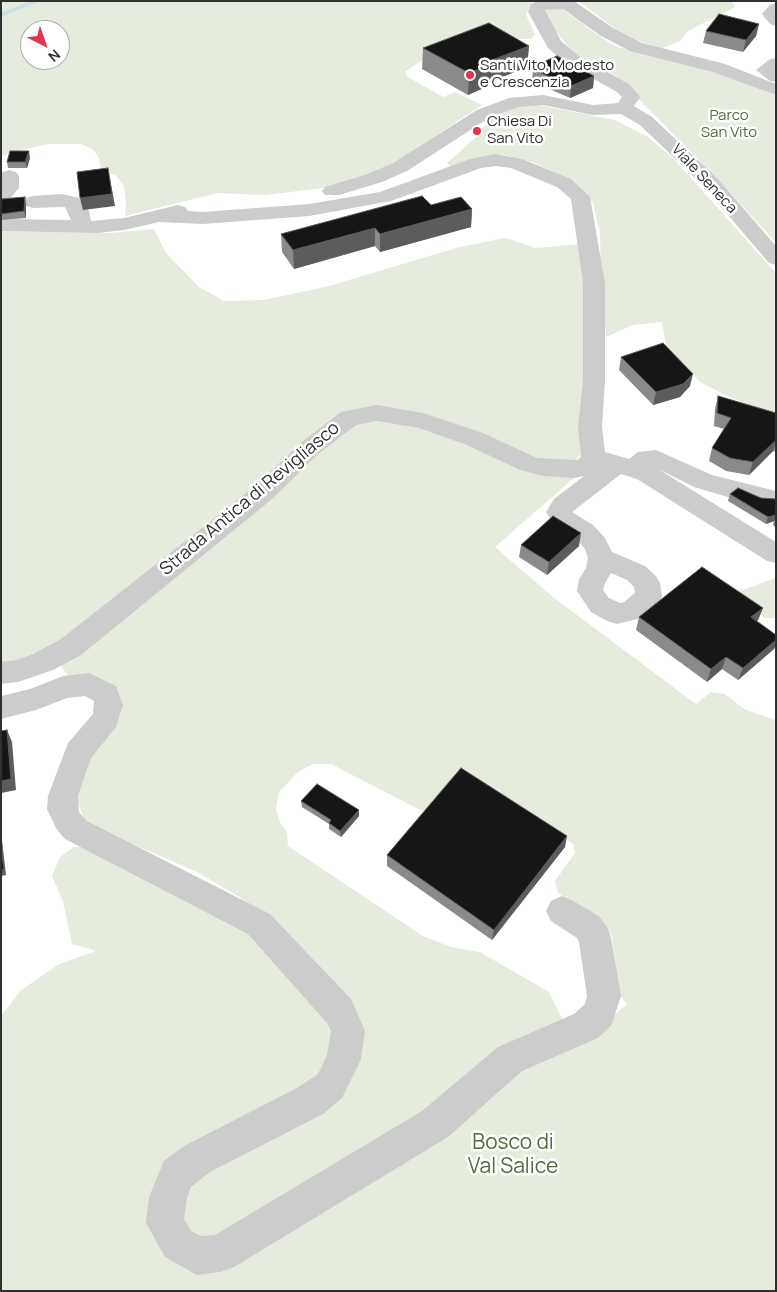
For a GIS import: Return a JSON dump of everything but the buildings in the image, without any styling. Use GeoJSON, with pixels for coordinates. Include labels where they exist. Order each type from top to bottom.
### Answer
{"type":"FeatureCollection","features":[{"type":"Feature","properties":{"kind":"street"},"geometry":{"type":"LineString","coordinates":[[1,225],[83,227],[124,224],[200,205],[314,195],[375,178],[425,152],[483,114],[514,102],[543,100],[593,110],[624,108],[631,97],[627,92],[562,52],[554,44],[538,19],[536,12],[537,7],[545,4],[567,4],[607,32],[636,47],[719,68],[776,90]]}},
{"type":"Feature","properties":{"kind":"street"},"geometry":{"type":"LineString","coordinates":[[776,8],[770,14],[776,21]]}},
{"type":"Feature","properties":{"kind":"street"},"geometry":{"type":"LineString","coordinates":[[747,60],[773,68]]}},
{"type":"Feature","properties":{"kind":"street","name":"Viale Seneca"},"geometry":{"type":"LineString","coordinates":[[624,108],[646,121],[672,144],[710,183],[776,259]]}},
{"type":"Feature","properties":{"kind":"street"},"geometry":{"type":"LineString","coordinates":[[160,216],[203,218],[309,210],[384,197],[477,164],[496,160],[515,163],[564,183],[580,197],[594,283],[594,381],[590,427],[593,457],[646,473],[776,554]]}},
{"type":"Feature","properties":{"kind":"street"},"geometry":{"type":"LineString","coordinates":[[1,198],[9,188],[9,176]]}},
{"type":"Feature","properties":{"kind":"street"},"geometry":{"type":"LineString","coordinates":[[33,202],[62,200],[72,202],[79,211],[83,227]]}},
{"type":"Feature","properties":{"kind":"street","name":"Strada Antica di Revigliasco"},"geometry":{"type":"LineString","coordinates":[[1,673],[43,662],[71,647],[169,566],[242,511],[310,448],[349,418],[377,413],[423,420],[476,439],[528,464],[543,468],[574,470],[586,466],[593,457]]}},
{"type":"Feature","properties":{"kind":"street"},"geometry":{"type":"LineString","coordinates":[[601,558],[596,545],[584,531],[563,518],[559,512],[563,505],[579,491],[626,466],[647,458],[656,458],[703,481],[749,495],[776,500]]}},
{"type":"Feature","properties":{"kind":"street"},"geometry":{"type":"LineString","coordinates":[[1,708],[36,699],[63,687],[89,684],[106,694],[109,705],[106,719],[78,752],[63,796],[62,809],[68,821],[76,830],[258,924],[339,1011],[348,1031],[344,1059],[330,1086],[310,1101],[197,1159],[177,1174],[168,1197],[165,1224],[178,1244],[197,1256],[220,1253],[435,1124],[510,1060],[586,1026],[599,1014],[604,996],[595,938],[588,926],[562,911]]}},
{"type":"Feature","properties":{"kind":"green space"},"geometry":{"type":"Polygon","coordinates":[[[1,1],[533,1],[526,14],[535,35],[531,39],[520,39],[426,58],[405,72],[408,77],[443,97],[455,92],[482,105],[402,158],[383,168],[365,176],[324,188],[265,195],[218,193],[125,216],[124,187],[116,175],[102,172],[99,159],[94,150],[81,144],[48,144],[12,152],[1,157],[1,1]]]}},
{"type":"Feature","properties":{"kind":"green space"},"geometry":{"type":"Polygon","coordinates":[[[578,1],[732,1],[735,7],[688,31],[680,41],[660,49],[624,35],[578,1]]]}},
{"type":"Feature","properties":{"kind":"green space","name":"Parco San Vito"},"geometry":{"type":"Polygon","coordinates":[[[552,8],[562,9],[605,40],[618,47],[714,71],[744,81],[776,96],[776,243],[725,187],[616,76],[574,53],[556,32],[545,11],[552,8]]]}},
{"type":"Feature","properties":{"kind":"green space"},"geometry":{"type":"Polygon","coordinates":[[[518,105],[539,105],[615,120],[648,137],[673,158],[776,273],[776,413],[767,412],[725,395],[700,382],[666,346],[662,322],[633,325],[606,337],[601,286],[600,232],[593,203],[575,182],[532,162],[501,154],[470,160],[452,167],[447,163],[475,138],[484,126],[499,114],[518,105]]]}},
{"type":"Feature","properties":{"kind":"green space"},"geometry":{"type":"Polygon","coordinates":[[[154,229],[166,253],[199,287],[224,301],[264,300],[329,286],[456,248],[505,238],[536,248],[580,244],[589,281],[582,453],[576,460],[548,463],[382,409],[272,474],[50,650],[1,665],[1,231],[110,233],[154,229]]]}},
{"type":"Feature","properties":{"kind":"green space","name":"Bosco di Val Salice"},"geometry":{"type":"Polygon","coordinates":[[[369,418],[413,421],[545,475],[575,477],[495,547],[553,597],[696,704],[711,692],[725,694],[744,709],[776,720],[776,1291],[1,1291],[1,1016],[20,991],[59,964],[96,951],[72,944],[63,901],[52,876],[60,857],[74,847],[86,847],[232,920],[246,901],[197,872],[86,824],[76,797],[90,753],[113,729],[120,716],[122,700],[111,685],[72,680],[58,663],[345,426],[369,418]],[[313,764],[298,772],[279,792],[276,809],[280,822],[287,833],[288,846],[423,936],[451,947],[480,952],[549,992],[565,1024],[586,1040],[627,1004],[618,993],[612,936],[599,921],[558,893],[555,881],[575,853],[573,844],[467,774],[428,810],[422,811],[331,764],[313,764]]]}},
{"type":"Feature","properties":{"kind":"green space"},"geometry":{"type":"Polygon","coordinates":[[[776,578],[776,618],[765,618],[744,605],[735,595],[742,590],[776,578]]]}},
{"type":"Feature","properties":{"kind":"waterway"},"geometry":{"type":"LineString","coordinates":[[1,15],[37,1]]}},
{"type":"Feature","properties":{"kind":"place","name":"Santi Vito, Modesto e Crescenzia"},"geometry":{"type":"Point","coordinates":[470,75]}},
{"type":"Feature","properties":{"kind":"place","name":"Chiesa Di San Vito"},"geometry":{"type":"Point","coordinates":[477,131]}}]}
